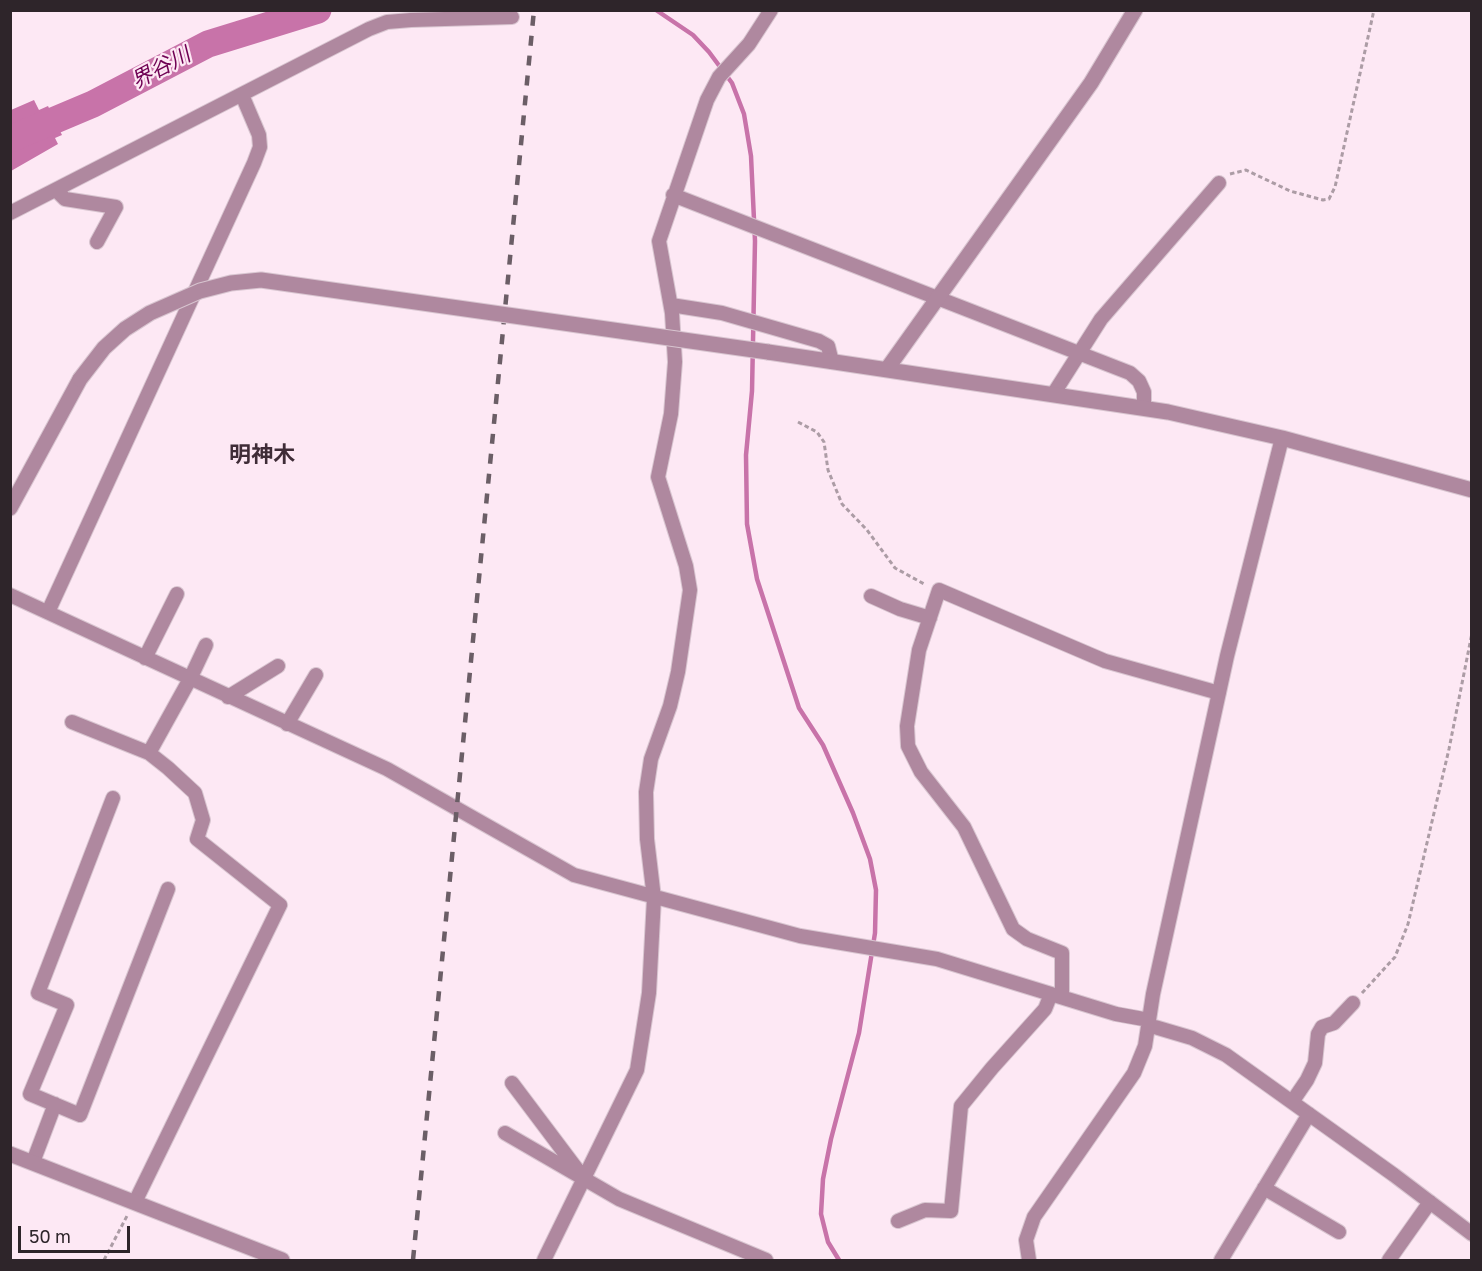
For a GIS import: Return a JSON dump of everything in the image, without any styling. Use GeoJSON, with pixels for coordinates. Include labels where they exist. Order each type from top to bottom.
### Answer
{"type":"FeatureCollection","features":[{"type":"Feature","properties":{"kind":"street"},"geometry":{"type":"LineString","coordinates":[[544,1260],[637,1070],[649,993],[654,898],[647,839],[646,792],[651,759],[670,706],[678,672],[690,590],[686,566],[658,477],[671,414],[674,381],[671,305],[659,241],[707,100],[724,72],[749,44],[771,10]]}},
{"type":"Feature","properties":{"kind":"street"},"geometry":{"type":"LineString","coordinates":[[887,369],[1090,83],[1135,10]]}},
{"type":"Feature","properties":{"kind":"street"},"geometry":{"type":"LineString","coordinates":[[10,213],[369,29],[387,22],[448,17],[512,17]]}},
{"type":"Feature","properties":{"kind":"street"},"geometry":{"type":"LineString","coordinates":[[48,612],[254,163],[260,147],[259,135],[242,95]]}},
{"type":"Feature","properties":{"kind":"street"},"geometry":{"type":"LineString","coordinates":[[1054,393],[1114,303],[1219,183]]}},
{"type":"Feature","properties":{"kind":"street"},"geometry":{"type":"LineString","coordinates":[[56,190],[65,199],[116,207],[97,242]]}},
{"type":"Feature","properties":{"kind":"street"},"geometry":{"type":"LineString","coordinates":[[673,195],[1130,373],[1139,381],[1144,392],[1144,408]]}},
{"type":"Feature","properties":{"kind":"street"},"geometry":{"type":"LineString","coordinates":[[10,508],[80,379],[104,348],[125,329],[150,313],[200,291],[231,283],[261,280],[1054,393],[1144,408],[1282,438],[1472,490]]}},
{"type":"Feature","properties":{"kind":"street"},"geometry":{"type":"LineString","coordinates":[[671,305],[722,313],[819,341],[828,346],[832,362]]}},
{"type":"Feature","properties":{"kind":"street"},"geometry":{"type":"LineString","coordinates":[[1029,1260],[1026,1240],[1034,1217],[1134,1073],[1145,1046],[1153,994],[1219,693],[1282,438]]}},
{"type":"Feature","properties":{"kind":"street"},"geometry":{"type":"LineString","coordinates":[[898,1221],[925,1210],[951,1211],[961,1106],[1056,996],[1062,953],[1027,939],[1013,929],[964,827],[921,772],[909,746],[907,726],[919,650],[939,590],[1105,661],[1219,693]]}},
{"type":"Feature","properties":{"kind":"street"},"geometry":{"type":"LineString","coordinates":[[10,594],[387,769],[458,807],[486,827],[541,859],[574,875],[800,936],[937,959],[1192,1038],[1226,1055],[1472,1234]]}},
{"type":"Feature","properties":{"kind":"street"},"geometry":{"type":"LineString","coordinates":[[145,657],[177,594]]}},
{"type":"Feature","properties":{"kind":"street"},"geometry":{"type":"LineString","coordinates":[[871,596],[900,609],[930,618]]}},
{"type":"Feature","properties":{"kind":"street"},"geometry":{"type":"LineString","coordinates":[[149,753],[206,645]]}},
{"type":"Feature","properties":{"kind":"street"},"geometry":{"type":"LineString","coordinates":[[228,697],[278,666]]}},
{"type":"Feature","properties":{"kind":"street"},"geometry":{"type":"LineString","coordinates":[[287,724],[316,675]]}},
{"type":"Feature","properties":{"kind":"street"},"geometry":{"type":"LineString","coordinates":[[72,722],[149,753],[195,793],[203,820],[197,839],[280,904],[135,1202]]}},
{"type":"Feature","properties":{"kind":"street"},"geometry":{"type":"LineString","coordinates":[[113,798],[38,993],[68,1005],[30,1094],[80,1115],[168,889]]}},
{"type":"Feature","properties":{"kind":"street"},"geometry":{"type":"LineString","coordinates":[[1292,1102],[1315,1063],[1318,1034],[1322,1027],[1334,1023],[1353,1003]]}},
{"type":"Feature","properties":{"kind":"street"},"geometry":{"type":"LineString","coordinates":[[512,1083],[584,1178]]}},
{"type":"Feature","properties":{"kind":"street"},"geometry":{"type":"LineString","coordinates":[[33,1162],[55,1104]]}},
{"type":"Feature","properties":{"kind":"street"},"geometry":{"type":"LineString","coordinates":[[1221,1260],[1309,1114]]}},
{"type":"Feature","properties":{"kind":"street"},"geometry":{"type":"LineString","coordinates":[[505,1133],[619,1199],[766,1260]]}},
{"type":"Feature","properties":{"kind":"street"},"geometry":{"type":"LineString","coordinates":[[10,1154],[282,1260]]}},
{"type":"Feature","properties":{"kind":"street"},"geometry":{"type":"LineString","coordinates":[[1264,1188],[1339,1232]]}},
{"type":"Feature","properties":{"kind":"street"},"geometry":{"type":"LineString","coordinates":[[1389,1260],[1430,1202]]}},
{"type":"Feature","properties":{"kind":"path"},"geometry":{"type":"LineString","coordinates":[[1219,183],[1234,172],[1246,170],[1290,191],[1323,201],[1329,199],[1335,187],[1374,10]]}},
{"type":"Feature","properties":{"kind":"path"},"geometry":{"type":"LineString","coordinates":[[798,422],[817,432],[824,442],[828,470],[842,504],[867,530],[885,557],[905,575],[939,590]]}},
{"type":"Feature","properties":{"kind":"path"},"geometry":{"type":"LineString","coordinates":[[1353,1003],[1395,957],[1408,924],[1449,749],[1472,633]]}},
{"type":"Feature","properties":{"kind":"path"},"geometry":{"type":"LineString","coordinates":[[104,1260],[135,1202]]}},
{"type":"Feature","properties":{"kind":"shaded area"},"geometry":{"type":"Polygon","coordinates":[[[34,100],[39,110],[48,106],[62,135],[55,138],[58,144],[11,171],[11,110],[34,100]]]}},
{"type":"Feature","properties":{"kind":"waterway","name":"界谷川"},"geometry":{"type":"LineString","coordinates":[[10,139],[93,104],[208,44],[318,10]]}},
{"type":"Feature","properties":{"kind":"waterway"},"geometry":{"type":"LineString","coordinates":[[656,10],[693,35],[709,52],[732,83],[744,114],[751,156],[755,241],[752,391],[746,455],[747,524],[757,579],[799,708],[823,745],[853,813],[870,859],[876,890],[875,933],[859,1033],[831,1139],[823,1179],[821,1214],[828,1242],[839,1260]]}},
{"type":"Feature","properties":{"kind":"railway"},"geometry":{"type":"LineString","coordinates":[[413,1260],[534,10]]}},
{"type":"Feature","properties":{"kind":"district","name":"明神木"},"geometry":{"type":"Point","coordinates":[262,455]}}]}
